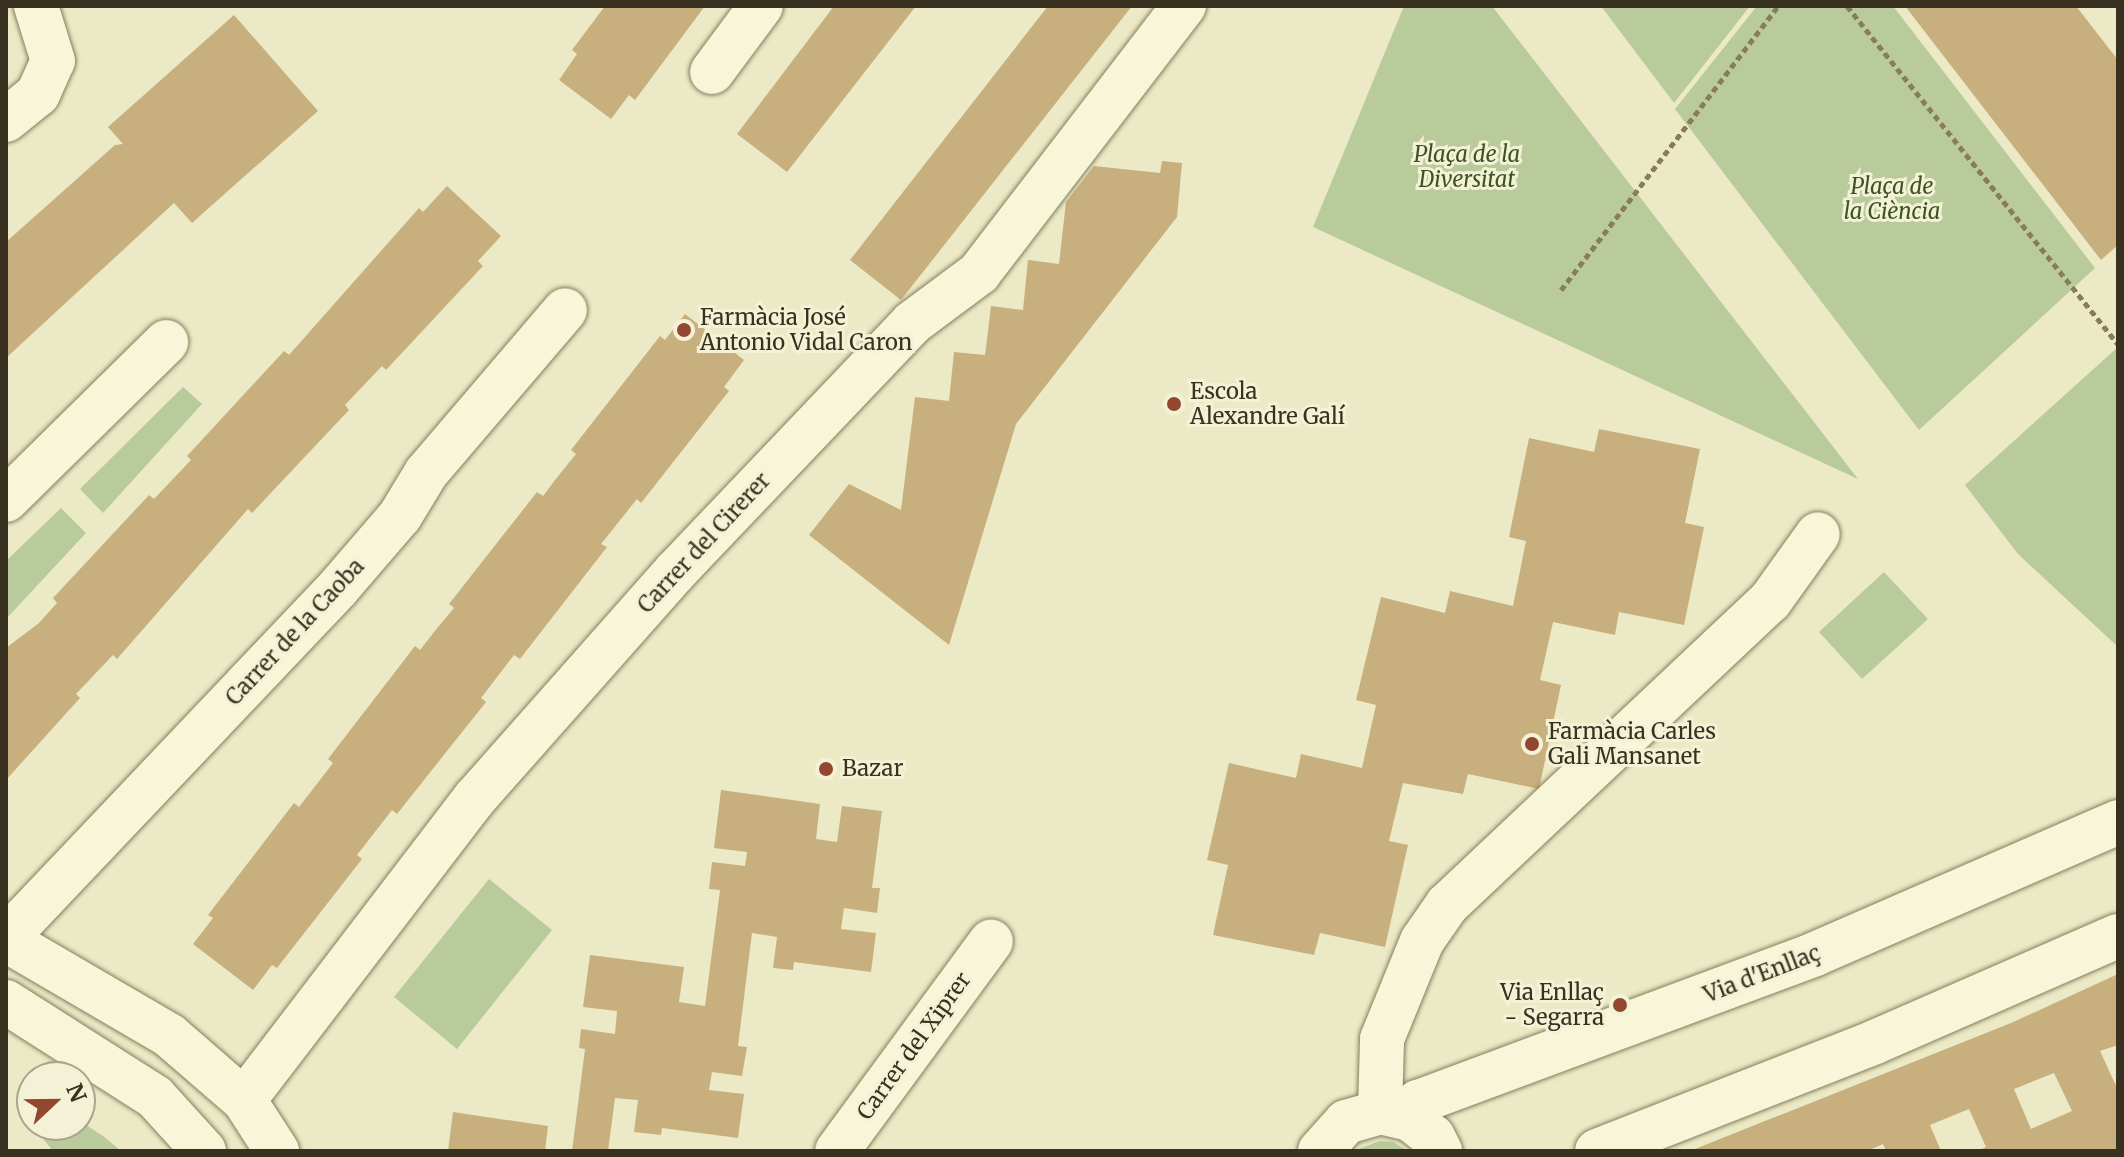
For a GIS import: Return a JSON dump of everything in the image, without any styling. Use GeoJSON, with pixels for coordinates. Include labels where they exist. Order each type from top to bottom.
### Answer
{"type":"FeatureCollection","features":[{"type":"Feature","properties":{"kind":"street"},"geometry":{"type":"LineString","coordinates":[[6,120],[38,94],[53,61],[36,6]]}},
{"type":"Feature","properties":{"kind":"street"},"geometry":{"type":"LineString","coordinates":[[712,72],[761,6]]}},
{"type":"Feature","properties":{"kind":"street","name":"Carrer del Cirerer"},"geometry":{"type":"LineString","coordinates":[[244,1100],[475,798],[676,571],[912,323],[979,273],[1184,6]]}},
{"type":"Feature","properties":{"kind":"street","name":"Carrer de la Caoba"},"geometry":{"type":"LineString","coordinates":[[6,939],[338,588],[400,516],[426,473],[565,310]]}},
{"type":"Feature","properties":{"kind":"street"},"geometry":{"type":"LineString","coordinates":[[6,500],[166,342]]}},
{"type":"Feature","properties":{"kind":"street"},"geometry":{"type":"LineString","coordinates":[[1440,1151],[1433,1137],[1364,1126],[1382,1039],[1422,941],[1447,905],[1770,601],[1818,534]]}},
{"type":"Feature","properties":{"kind":"street","name":"Via d'Enllaç"},"geometry":{"type":"LineString","coordinates":[[1295,1151],[1815,954],[2118,822]]}},
{"type":"Feature","properties":{"kind":"street"},"geometry":{"type":"LineString","coordinates":[[1597,1151],[1875,1042],[2118,936]]}},
{"type":"Feature","properties":{"kind":"street"},"geometry":{"type":"LineString","coordinates":[[6,939],[170,1036],[244,1100],[277,1151]]}},
{"type":"Feature","properties":{"kind":"street","name":"Carrer del Xiprer"},"geometry":{"type":"LineString","coordinates":[[837,1151],[991,941]]}},
{"type":"Feature","properties":{"kind":"street"},"geometry":{"type":"LineString","coordinates":[[6,1002],[155,1097],[204,1151]]}},
{"type":"Feature","properties":{"kind":"path"},"geometry":{"type":"LineString","coordinates":[[1561,290],[1778,6]]}},
{"type":"Feature","properties":{"kind":"path"},"geometry":{"type":"LineString","coordinates":[[1847,6],[2118,344]]}},
{"type":"Feature","properties":{"kind":"green space","name":"Plaça de la Diversitat"},"geometry":{"type":"Polygon","coordinates":[[[1404,6],[1492,6],[1858,479],[1313,227],[1404,6]]]}},
{"type":"Feature","properties":{"kind":"green space"},"geometry":{"type":"Polygon","coordinates":[[[1601,6],[1750,6],[1674,103],[1601,6]]]}},
{"type":"Feature","properties":{"kind":"green space","name":"Plaça de la Ciència"},"geometry":{"type":"Polygon","coordinates":[[[1757,6],[1893,6],[2095,268],[1919,430],[1675,109],[1757,6]]]}},
{"type":"Feature","properties":{"kind":"green space"},"geometry":{"type":"Polygon","coordinates":[[[2118,347],[2118,647],[2018,554],[1965,485],[2118,347]]]}},
{"type":"Feature","properties":{"kind":"green space"},"geometry":{"type":"Polygon","coordinates":[[[183,387],[202,404],[103,513],[80,489],[183,387]]]}},
{"type":"Feature","properties":{"kind":"green space"},"geometry":{"type":"Polygon","coordinates":[[[61,508],[86,533],[6,619],[6,561],[61,508]]]}},
{"type":"Feature","properties":{"kind":"green space"},"geometry":{"type":"Polygon","coordinates":[[[1884,572],[1928,619],[1862,679],[1819,632],[1884,572]]]}},
{"type":"Feature","properties":{"kind":"green space"},"geometry":{"type":"Polygon","coordinates":[[[489,879],[552,930],[457,1049],[394,997],[489,879]]]}},
{"type":"Feature","properties":{"kind":"green space"},"geometry":{"type":"Polygon","coordinates":[[[96,1131],[121,1151],[53,1151],[45,1141],[96,1141],[96,1131]]]}},
{"type":"Feature","properties":{"kind":"green space"},"geometry":{"type":"Polygon","coordinates":[[[1380,1141],[1393,1142],[1408,1151],[1353,1151],[1380,1141]]]}},
{"type":"Feature","properties":{"kind":"building"},"geometry":{"type":"Polygon","coordinates":[[[605,6],[705,6],[635,100],[629,95],[611,119],[559,80],[577,54],[572,50],[605,6]]]}},
{"type":"Feature","properties":{"kind":"building"},"geometry":{"type":"Polygon","coordinates":[[[834,6],[916,6],[787,172],[737,134],[834,6]]]}},
{"type":"Feature","properties":{"kind":"building"},"geometry":{"type":"Polygon","coordinates":[[[1048,6],[1132,6],[901,300],[850,260],[1048,6]]]}},
{"type":"Feature","properties":{"kind":"building"},"geometry":{"type":"Polygon","coordinates":[[[1905,6],[2076,6],[2118,60],[2118,245],[2101,260],[1905,6]]]}},
{"type":"Feature","properties":{"kind":"building"},"geometry":{"type":"Polygon","coordinates":[[[234,15],[318,111],[192,223],[174,203],[6,358],[6,242],[115,145],[123,144],[108,127],[234,15]]]}},
{"type":"Feature","properties":{"kind":"building"},"geometry":{"type":"Polygon","coordinates":[[[1162,161],[1182,163],[1177,217],[1016,424],[949,645],[809,535],[849,484],[901,510],[915,397],[949,401],[954,352],[985,355],[991,306],[1023,310],[1028,260],[1059,264],[1066,202],[1094,166],[1160,173],[1162,161]]]}},
{"type":"Feature","properties":{"kind":"building"},"geometry":{"type":"Polygon","coordinates":[[[447,186],[501,236],[478,261],[483,266],[386,370],[382,366],[345,405],[349,410],[252,513],[248,509],[117,659],[113,655],[76,694],[80,698],[6,780],[6,648],[39,623],[57,603],[53,598],[149,495],[154,499],[191,460],[187,456],[284,351],[289,355],[419,208],[423,212],[447,186]]]}},
{"type":"Feature","properties":{"kind":"building"},"geometry":{"type":"Polygon","coordinates":[[[685,314],[744,360],[724,387],[729,391],[641,503],[637,499],[601,544],[607,547],[520,659],[514,655],[481,698],[486,702],[397,814],[392,810],[357,855],[362,859],[277,968],[272,965],[253,990],[193,944],[213,918],[208,915],[294,803],[299,807],[333,763],[328,759],[415,646],[420,650],[454,608],[449,604],[537,492],[543,496],[576,454],[571,450],[660,336],[665,340],[685,314]]]}},
{"type":"Feature","properties":{"kind":"building"},"geometry":{"type":"Polygon","coordinates":[[[1599,429],[1700,449],[1685,523],[1704,527],[1684,625],[1619,612],[1615,635],[1553,622],[1540,680],[1561,685],[1539,789],[1468,774],[1463,794],[1403,783],[1389,841],[1408,845],[1385,947],[1320,933],[1314,955],[1213,935],[1228,865],[1207,860],[1229,763],[1296,778],[1301,754],[1362,768],[1376,705],[1356,700],[1381,597],[1445,613],[1450,591],[1513,606],[1526,541],[1509,537],[1529,438],[1594,452],[1599,429]]]}},
{"type":"Feature","properties":{"kind":"building"},"geometry":{"type":"Polygon","coordinates":[[[721,790],[820,804],[816,839],[837,842],[842,806],[882,811],[872,888],[880,888],[877,913],[844,908],[841,929],[876,933],[871,972],[794,962],[793,970],[773,968],[777,937],[752,933],[738,1046],[747,1047],[742,1076],[712,1072],[709,1090],[744,1094],[738,1138],[662,1128],[661,1135],[634,1132],[638,1100],[615,1098],[608,1151],[572,1151],[585,1049],[579,1048],[581,1029],[615,1034],[617,1011],[583,1007],[590,955],[684,967],[679,1002],[705,1006],[720,890],[709,889],[712,862],[745,866],[747,852],[714,848],[721,790]]]}},
{"type":"Feature","properties":{"kind":"building"},"geometry":{"type":"Polygon","coordinates":[[[2118,974],[2118,1045],[2100,1051],[2118,1090],[2118,1151],[1977,1151],[1986,1147],[1969,1109],[1930,1125],[1941,1151],[1886,1151],[1883,1144],[1867,1151],[1690,1151],[2011,1023],[2118,974]],[[2054,1073],[2014,1089],[2031,1129],[2072,1111],[2054,1073]]]}},
{"type":"Feature","properties":{"kind":"building"},"geometry":{"type":"Polygon","coordinates":[[[453,1112],[548,1126],[545,1151],[448,1151],[453,1112]]]}},
{"type":"Feature","properties":{"kind":"place","name":"Farmàcia José Antonio Vidal Caron"},"geometry":{"type":"Point","coordinates":[684,330]}},
{"type":"Feature","properties":{"kind":"place","name":"Escola Alexandre Galí"},"geometry":{"type":"Point","coordinates":[1174,404]}},
{"type":"Feature","properties":{"kind":"place","name":"Farmàcia Carles Gali Mansanet"},"geometry":{"type":"Point","coordinates":[1532,744]}},
{"type":"Feature","properties":{"kind":"place","name":"Bazar"},"geometry":{"type":"Point","coordinates":[826,769]}},
{"type":"Feature","properties":{"kind":"place","name":"Via Enllaç - Segarra"},"geometry":{"type":"Point","coordinates":[1620,1005]}}]}
